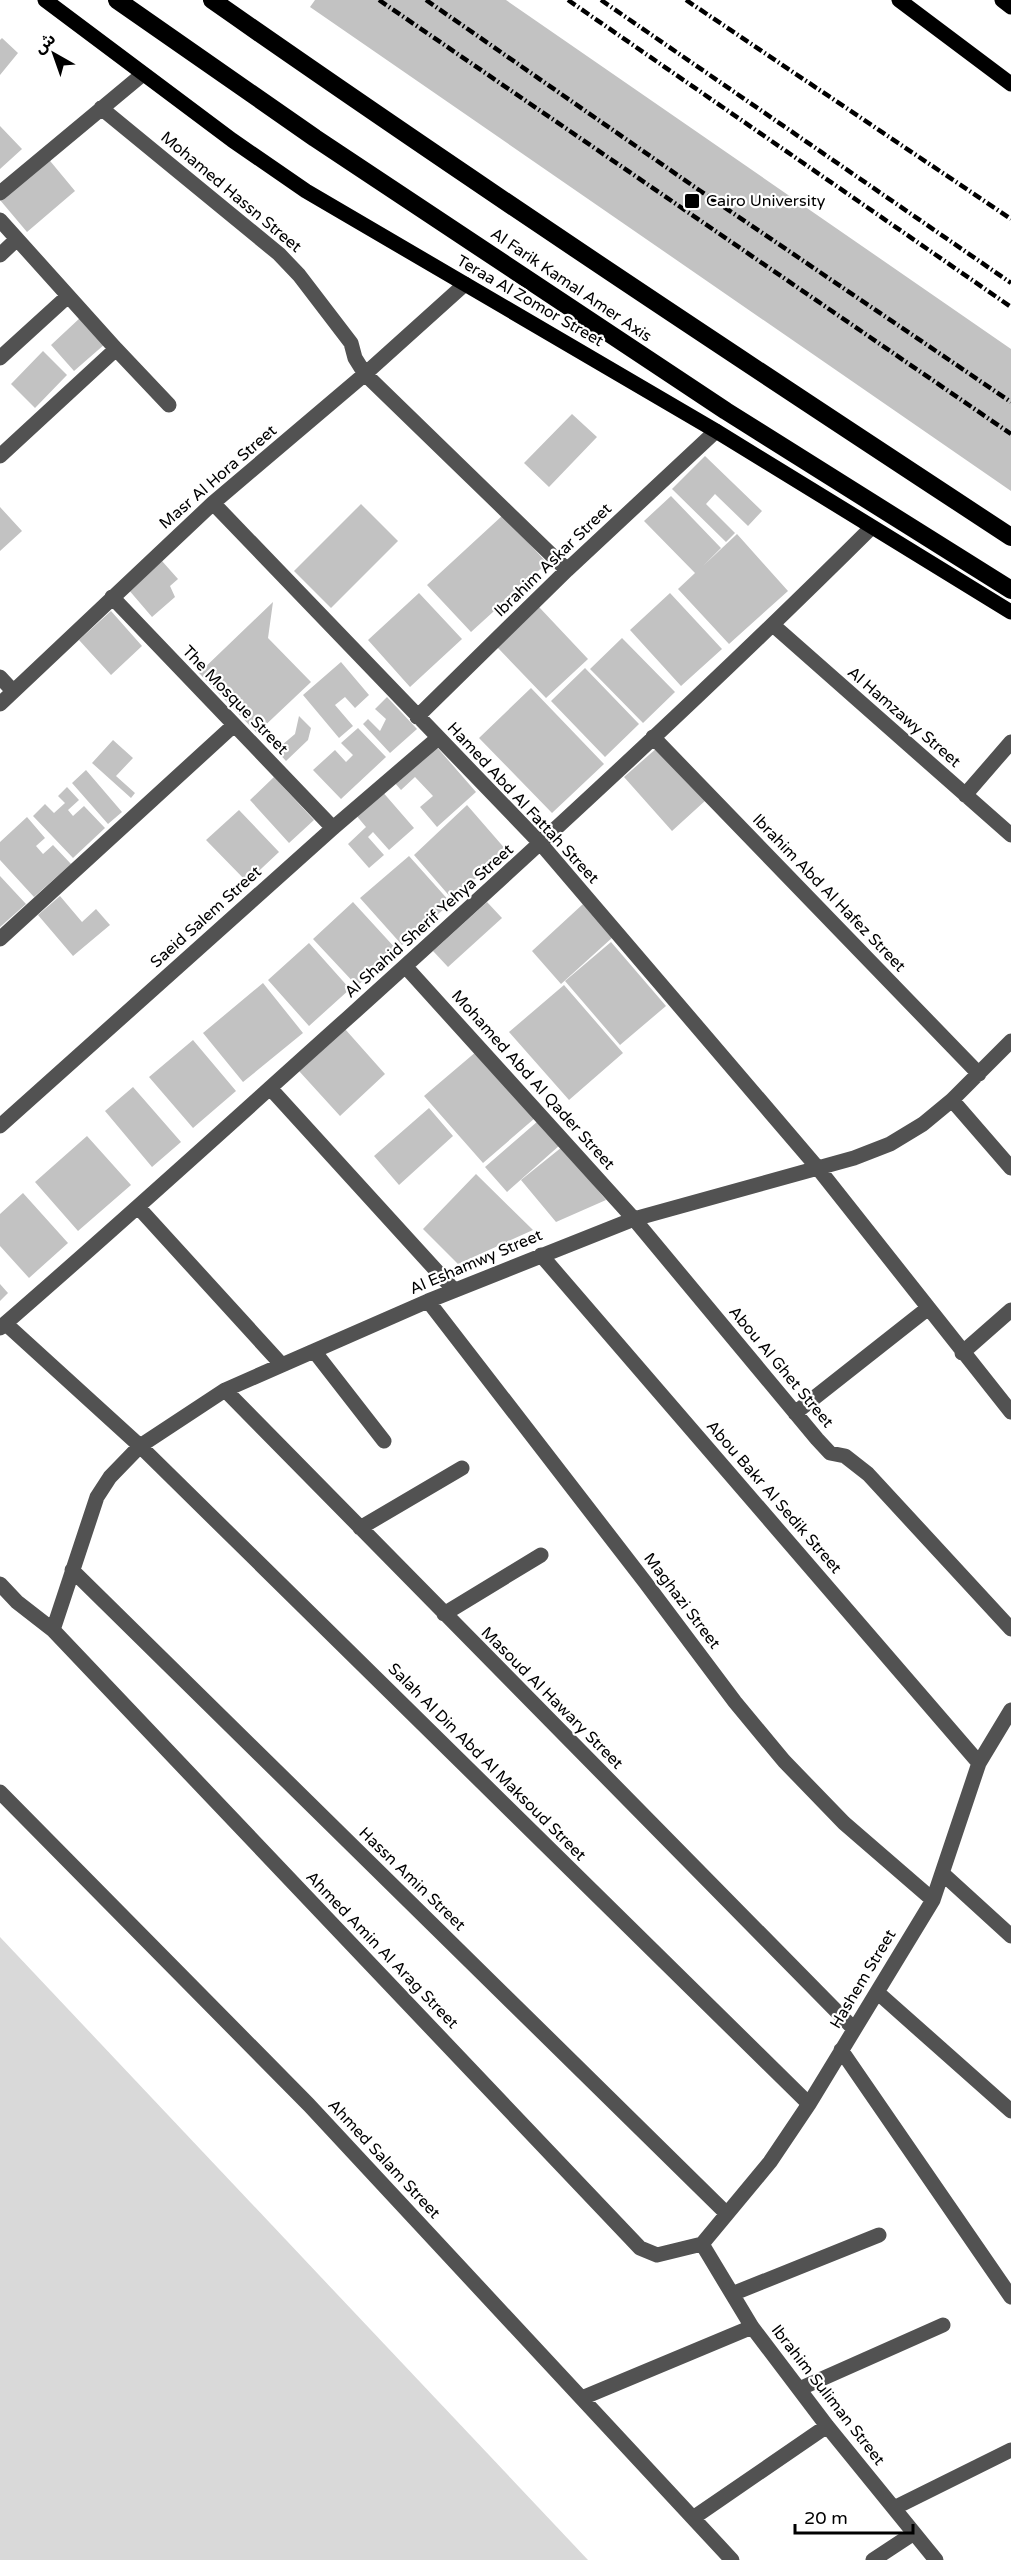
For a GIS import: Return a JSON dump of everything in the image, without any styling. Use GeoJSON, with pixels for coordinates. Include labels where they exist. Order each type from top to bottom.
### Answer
{"type":"FeatureCollection","features":[{"type":"Feature","properties":{"kind":"highway","name":"Al Farik Kamal Amer Axis"},"geometry":{"type":"LineString","coordinates":[[117,0],[325,145],[726,411],[1011,590]]}},
{"type":"Feature","properties":{"kind":"highway","name":"Al Farik Kamal Amer Axis"},"geometry":{"type":"LineString","coordinates":[[212,0],[699,332],[1011,537]]}},
{"type":"Feature","properties":{"kind":"main road","name":"Teraa Al Zomor Street"},"geometry":{"type":"LineString","coordinates":[[45,0],[232,140],[306,191],[716,431],[1011,612]]}},
{"type":"Feature","properties":{"kind":"main road"},"geometry":{"type":"LineString","coordinates":[[899,0],[1011,84]]}},
{"type":"Feature","properties":{"kind":"main road"},"geometry":{"type":"LineString","coordinates":[[1002,0],[1011,7]]}},
{"type":"Feature","properties":{"kind":"street"},"geometry":{"type":"LineString","coordinates":[[0,193],[143,74]]}},
{"type":"Feature","properties":{"kind":"street","name":"Mohamed Hassn Street"},"geometry":{"type":"LineString","coordinates":[[100,108],[279,254],[299,274],[351,343],[355,358],[365,374]]}},
{"type":"Feature","properties":{"kind":"street"},"geometry":{"type":"LineString","coordinates":[[0,220],[116,349],[170,405]]}},
{"type":"Feature","properties":{"kind":"street"},"geometry":{"type":"LineString","coordinates":[[0,255],[17,238]]}},
{"type":"Feature","properties":{"kind":"street","name":"Masr Al Hora Street"},"geometry":{"type":"LineString","coordinates":[[0,704],[213,503],[365,374],[465,284]]}},
{"type":"Feature","properties":{"kind":"street"},"geometry":{"type":"LineString","coordinates":[[0,358],[68,296]]}},
{"type":"Feature","properties":{"kind":"street"},"geometry":{"type":"LineString","coordinates":[[0,456],[116,349]]}},
{"type":"Feature","properties":{"kind":"street"},"geometry":{"type":"LineString","coordinates":[[365,374],[567,570]]}},
{"type":"Feature","properties":{"kind":"street","name":"Ibrahim Askar Street"},"geometry":{"type":"LineString","coordinates":[[417,717],[567,570],[716,431]]}},
{"type":"Feature","properties":{"kind":"street","name":"Hamed Abd Al Fattah Street"},"geometry":{"type":"LineString","coordinates":[[213,503],[541,844],[817,1167],[927,1309],[1011,1412]]}},
{"type":"Feature","properties":{"kind":"street","name":"Al Shahid Sherif Yehya Street"},"geometry":{"type":"LineString","coordinates":[[3,1326],[541,844],[773,625],[871,528]]}},
{"type":"Feature","properties":{"kind":"street","name":"The Mosque Street"},"geometry":{"type":"LineString","coordinates":[[112,597],[333,828]]}},
{"type":"Feature","properties":{"kind":"street","name":"Al Hamzawy Street"},"geometry":{"type":"LineString","coordinates":[[773,625],[1011,835]]}},
{"type":"Feature","properties":{"kind":"street"},"geometry":{"type":"LineString","coordinates":[[0,677],[13,690]]}},
{"type":"Feature","properties":{"kind":"street"},"geometry":{"type":"LineString","coordinates":[[0,939],[234,725]]}},
{"type":"Feature","properties":{"kind":"street","name":"Ibrahim Abd Al Hafez Street"},"geometry":{"type":"LineString","coordinates":[[653,737],[979,1074]]}},
{"type":"Feature","properties":{"kind":"street","name":"Saeid Salem Street"},"geometry":{"type":"LineString","coordinates":[[0,1126],[333,828],[438,738]]}},
{"type":"Feature","properties":{"kind":"street"},"geometry":{"type":"LineString","coordinates":[[965,795],[1011,742]]}},
{"type":"Feature","properties":{"kind":"street","name":"Mohamed Abd Al Qader Street"},"geometry":{"type":"LineString","coordinates":[[405,966],[634,1219]]}},
{"type":"Feature","properties":{"kind":"street","name":"Al Eshamwy Street"},"geometry":{"type":"LineString","coordinates":[[53,1630],[97,1497],[110,1477],[140,1446],[225,1390],[454,1290],[634,1219],[854,1158],[890,1144],[923,1124],[952,1100],[1011,1041]]}},
{"type":"Feature","properties":{"kind":"street"},"geometry":{"type":"LineString","coordinates":[[270,1088],[454,1290]]}},
{"type":"Feature","properties":{"kind":"street"},"geometry":{"type":"LineString","coordinates":[[952,1100],[1011,1168]]}},
{"type":"Feature","properties":{"kind":"street"},"geometry":{"type":"LineString","coordinates":[[138,1207],[282,1365]]}},
{"type":"Feature","properties":{"kind":"street","name":"Abou Al Ghet Street"},"geometry":{"type":"LineString","coordinates":[[634,1219],[830,1453],[845,1456],[868,1473],[1011,1629]]}},
{"type":"Feature","properties":{"kind":"street","name":"Abou Bakr Al Sedik Street"},"geometry":{"type":"LineString","coordinates":[[541,1255],[980,1763]]}},
{"type":"Feature","properties":{"kind":"street","name":"Maghazi Street"},"geometry":{"type":"LineString","coordinates":[[428,1301],[735,1702],[784,1761],[844,1823],[933,1900]]}},
{"type":"Feature","properties":{"kind":"street"},"geometry":{"type":"LineString","coordinates":[[795,1413],[927,1309]]}},
{"type":"Feature","properties":{"kind":"street"},"geometry":{"type":"LineString","coordinates":[[962,1353],[1011,1310]]}},
{"type":"Feature","properties":{"kind":"street","name":"Salah Al Din Abd Al Maksoud Street"},"geometry":{"type":"LineString","coordinates":[[3,1326],[140,1446],[809,2104]]}},
{"type":"Feature","properties":{"kind":"street"},"geometry":{"type":"LineString","coordinates":[[314,1351],[384,1441]]}},
{"type":"Feature","properties":{"kind":"street","name":"Masoud Al Hawary Street"},"geometry":{"type":"LineString","coordinates":[[225,1390],[854,2029]]}},
{"type":"Feature","properties":{"kind":"street"},"geometry":{"type":"LineString","coordinates":[[360,1528],[462,1468]]}},
{"type":"Feature","properties":{"kind":"street"},"geometry":{"type":"LineString","coordinates":[[444,1614],[541,1555]]}},
{"type":"Feature","properties":{"kind":"street","name":"Hassn Amin Street"},"geometry":{"type":"LineString","coordinates":[[72,1570],[727,2214]]}},
{"type":"Feature","properties":{"kind":"street","name":"Ahmed Amin Al Arag Street"},"geometry":{"type":"LineString","coordinates":[[0,1584],[17,1602],[53,1630],[640,2248],[657,2255],[702,2244]]}},
{"type":"Feature","properties":{"kind":"street","name":"Hashem Street"},"geometry":{"type":"LineString","coordinates":[[702,2244],[770,2162],[809,2104],[933,1900],[980,1763],[1008,1721]]}},
{"type":"Feature","properties":{"kind":"street","name":"Ahmed Salam Street"},"geometry":{"type":"LineString","coordinates":[[0,1792],[309,2105],[732,2560]]}},
{"type":"Feature","properties":{"kind":"street"},"geometry":{"type":"LineString","coordinates":[[942,1873],[1011,1936]]}},
{"type":"Feature","properties":{"kind":"street"},"geometry":{"type":"LineString","coordinates":[[877,1992],[1011,2111]]}},
{"type":"Feature","properties":{"kind":"street"},"geometry":{"type":"LineString","coordinates":[[841,2050],[1011,2298]]}},
{"type":"Feature","properties":{"kind":"street"},"geometry":{"type":"LineString","coordinates":[[732,2294],[879,2235]]}},
{"type":"Feature","properties":{"kind":"street","name":"Ibrahim Suliman Street"},"geometry":{"type":"LineString","coordinates":[[702,2244],[752,2327],[827,2426],[936,2560]]}},
{"type":"Feature","properties":{"kind":"street"},"geometry":{"type":"LineString","coordinates":[[799,2389],[943,2325]]}},
{"type":"Feature","properties":{"kind":"street"},"geometry":{"type":"LineString","coordinates":[[582,2398],[752,2327]]}},
{"type":"Feature","properties":{"kind":"street"},"geometry":{"type":"LineString","coordinates":[[693,2518],[827,2426]]}},
{"type":"Feature","properties":{"kind":"street"},"geometry":{"type":"LineString","coordinates":[[894,2508],[1011,2450]]}},
{"type":"Feature","properties":{"kind":"street"},"geometry":{"type":"LineString","coordinates":[[873,2560],[914,2533]]}},
{"type":"Feature","properties":{"kind":"shaded area"},"geometry":{"type":"Polygon","coordinates":[[[0,1937],[588,2560],[0,2560],[0,1937]]]}},
{"type":"Feature","properties":{"kind":"building"},"geometry":{"type":"Polygon","coordinates":[[[315,0],[506,0],[1011,349],[1011,491],[310,7],[315,0]]]}},
{"type":"Feature","properties":{"kind":"building"},"geometry":{"type":"Polygon","coordinates":[[[2,38],[18,53],[0,75],[0,40],[2,38]]]}},
{"type":"Feature","properties":{"kind":"building"},"geometry":{"type":"Polygon","coordinates":[[[0,126],[22,149],[0,169],[0,126]]]}},
{"type":"Feature","properties":{"kind":"building"},"geometry":{"type":"Polygon","coordinates":[[[46,156],[75,191],[27,232],[0,200],[46,156]]]}},
{"type":"Feature","properties":{"kind":"building"},"geometry":{"type":"Polygon","coordinates":[[[81,317],[105,344],[74,371],[51,345],[81,317]]]}},
{"type":"Feature","properties":{"kind":"building"},"geometry":{"type":"Polygon","coordinates":[[[43,351],[67,375],[35,408],[11,384],[43,351]]]}},
{"type":"Feature","properties":{"kind":"building"},"geometry":{"type":"Polygon","coordinates":[[[572,414],[597,437],[549,487],[524,463],[572,414]]]}},
{"type":"Feature","properties":{"kind":"building"},"geometry":{"type":"Polygon","coordinates":[[[705,456],[762,511],[748,526],[715,494],[706,504],[735,533],[726,542],[672,489],[705,456]]]}},
{"type":"Feature","properties":{"kind":"building"},"geometry":{"type":"Polygon","coordinates":[[[671,496],[721,548],[703,566],[737,534],[788,591],[729,644],[678,589],[695,573],[644,521],[671,496]]]}},
{"type":"Feature","properties":{"kind":"building"},"geometry":{"type":"Polygon","coordinates":[[[361,504],[398,541],[331,608],[294,571],[361,504]]]}},
{"type":"Feature","properties":{"kind":"building"},"geometry":{"type":"Polygon","coordinates":[[[0,507],[22,531],[0,551],[0,507]]]}},
{"type":"Feature","properties":{"kind":"building"},"geometry":{"type":"Polygon","coordinates":[[[503,515],[547,563],[471,632],[427,585],[503,515]]]}},
{"type":"Feature","properties":{"kind":"building"},"geometry":{"type":"Polygon","coordinates":[[[162,561],[178,579],[170,586],[175,597],[152,617],[128,589],[162,561]]]}},
{"type":"Feature","properties":{"kind":"building"},"geometry":{"type":"Polygon","coordinates":[[[419,593],[462,639],[410,687],[368,640],[419,593]]]}},
{"type":"Feature","properties":{"kind":"building"},"geometry":{"type":"Polygon","coordinates":[[[670,593],[722,649],[681,686],[630,630],[670,593]]]}},
{"type":"Feature","properties":{"kind":"building"},"geometry":{"type":"Polygon","coordinates":[[[273,602],[268,638],[311,682],[257,733],[199,673],[273,602]]]}},
{"type":"Feature","properties":{"kind":"building"},"geometry":{"type":"Polygon","coordinates":[[[539,607],[588,659],[546,698],[497,647],[539,607]]]}},
{"type":"Feature","properties":{"kind":"building"},"geometry":{"type":"Polygon","coordinates":[[[111,611],[142,646],[111,675],[79,640],[111,611]]]}},
{"type":"Feature","properties":{"kind":"building"},"geometry":{"type":"Polygon","coordinates":[[[622,638],[675,692],[643,723],[590,669],[622,638]]]}},
{"type":"Feature","properties":{"kind":"building"},"geometry":{"type":"Polygon","coordinates":[[[341,662],[369,695],[355,708],[345,697],[335,705],[353,726],[339,738],[303,695],[341,662]]]}},
{"type":"Feature","properties":{"kind":"building"},"geometry":{"type":"Polygon","coordinates":[[[585,668],[639,724],[605,757],[551,701],[585,668]]]}},
{"type":"Feature","properties":{"kind":"building"},"geometry":{"type":"Polygon","coordinates":[[[531,688],[604,764],[552,813],[479,738],[531,688]]]}},
{"type":"Feature","properties":{"kind":"building"},"geometry":{"type":"Polygon","coordinates":[[[387,697],[417,729],[390,753],[363,724],[368,719],[380,731],[386,719],[375,709],[387,697]]]}},
{"type":"Feature","properties":{"kind":"building"},"geometry":{"type":"Polygon","coordinates":[[[299,716],[311,728],[308,740],[286,761],[276,750],[295,734],[299,716]]]}},
{"type":"Feature","properties":{"kind":"building"},"geometry":{"type":"Polygon","coordinates":[[[358,728],[386,757],[341,799],[313,770],[335,750],[346,762],[353,755],[341,743],[358,728]]]}},
{"type":"Feature","properties":{"kind":"building"},"geometry":{"type":"Polygon","coordinates":[[[113,740],[133,758],[116,776],[135,793],[131,798],[92,763],[113,740]]]}},
{"type":"Feature","properties":{"kind":"building"},"geometry":{"type":"Polygon","coordinates":[[[435,745],[476,792],[437,827],[420,807],[433,796],[415,777],[401,790],[394,782],[435,745]]]}},
{"type":"Feature","properties":{"kind":"building"},"geometry":{"type":"Polygon","coordinates":[[[658,747],[706,800],[672,831],[624,777],[658,747]]]}},
{"type":"Feature","properties":{"kind":"building"},"geometry":{"type":"Polygon","coordinates":[[[86,770],[122,812],[108,824],[72,783],[86,770]]]}},
{"type":"Feature","properties":{"kind":"building"},"geometry":{"type":"Polygon","coordinates":[[[274,777],[314,820],[289,843],[250,800],[274,777]]]}},
{"type":"Feature","properties":{"kind":"building"},"geometry":{"type":"Polygon","coordinates":[[[67,787],[79,800],[68,810],[73,816],[84,806],[105,828],[73,858],[33,816],[45,804],[54,813],[65,803],[58,796],[67,787]]]}},
{"type":"Feature","properties":{"kind":"building"},"geometry":{"type":"Polygon","coordinates":[[[381,790],[414,828],[389,850],[373,832],[368,837],[384,855],[369,868],[348,844],[366,827],[355,814],[381,790]]]}},
{"type":"Feature","properties":{"kind":"building"},"geometry":{"type":"Polygon","coordinates":[[[467,805],[507,851],[452,899],[414,855],[467,805]]]}},
{"type":"Feature","properties":{"kind":"building"},"geometry":{"type":"Polygon","coordinates":[[[239,810],[279,852],[247,882],[206,840],[239,810]]]}},
{"type":"Feature","properties":{"kind":"building"},"geometry":{"type":"Polygon","coordinates":[[[27,817],[45,838],[36,846],[43,854],[53,845],[71,864],[34,897],[0,860],[0,842],[27,817]]]}},
{"type":"Feature","properties":{"kind":"building"},"geometry":{"type":"Polygon","coordinates":[[[409,856],[451,903],[402,945],[360,898],[409,856]]]}},
{"type":"Feature","properties":{"kind":"building"},"geometry":{"type":"Polygon","coordinates":[[[0,876],[26,904],[0,927],[0,876]]]}},
{"type":"Feature","properties":{"kind":"building"},"geometry":{"type":"Polygon","coordinates":[[[60,896],[82,922],[96,909],[110,925],[73,956],[38,915],[60,896]]]}},
{"type":"Feature","properties":{"kind":"building"},"geometry":{"type":"Polygon","coordinates":[[[353,902],[397,950],[357,986],[313,939],[353,902]]]}},
{"type":"Feature","properties":{"kind":"building"},"geometry":{"type":"Polygon","coordinates":[[[487,902],[502,918],[448,967],[433,951],[487,902]]]}},
{"type":"Feature","properties":{"kind":"building"},"geometry":{"type":"Polygon","coordinates":[[[583,904],[613,937],[561,984],[532,951],[583,904]]]}},
{"type":"Feature","properties":{"kind":"building"},"geometry":{"type":"Polygon","coordinates":[[[611,942],[666,1006],[620,1045],[565,981],[611,942]]]}},
{"type":"Feature","properties":{"kind":"building"},"geometry":{"type":"Polygon","coordinates":[[[309,943],[350,989],[309,1026],[268,980],[309,943]]]}},
{"type":"Feature","properties":{"kind":"building"},"geometry":{"type":"Polygon","coordinates":[[[263,983],[303,1033],[243,1082],[203,1033],[263,983]]]}},
{"type":"Feature","properties":{"kind":"building"},"geometry":{"type":"Polygon","coordinates":[[[564,985],[623,1053],[569,1100],[509,1032],[564,985]]]}},
{"type":"Feature","properties":{"kind":"building"},"geometry":{"type":"Polygon","coordinates":[[[345,1029],[385,1074],[340,1116],[299,1071],[345,1029]]]}},
{"type":"Feature","properties":{"kind":"building"},"geometry":{"type":"Polygon","coordinates":[[[193,1040],[236,1091],[193,1128],[149,1077],[193,1040]]]}},
{"type":"Feature","properties":{"kind":"building"},"geometry":{"type":"Polygon","coordinates":[[[477,1051],[535,1118],[483,1163],[424,1096],[477,1051]]]}},
{"type":"Feature","properties":{"kind":"building"},"geometry":{"type":"Polygon","coordinates":[[[133,1087],[181,1142],[152,1167],[105,1111],[133,1087]]]}},
{"type":"Feature","properties":{"kind":"building"},"geometry":{"type":"Polygon","coordinates":[[[429,1108],[453,1136],[399,1185],[374,1156],[429,1108]]]}},
{"type":"Feature","properties":{"kind":"building"},"geometry":{"type":"Polygon","coordinates":[[[538,1121],[560,1145],[507,1192],[485,1167],[538,1121]]]}},
{"type":"Feature","properties":{"kind":"building"},"geometry":{"type":"Polygon","coordinates":[[[87,1136],[131,1185],[78,1231],[35,1182],[87,1136]]]}},
{"type":"Feature","properties":{"kind":"building"},"geometry":{"type":"Polygon","coordinates":[[[562,1147],[606,1200],[556,1222],[521,1180],[562,1147]]]}},
{"type":"Feature","properties":{"kind":"building"},"geometry":{"type":"Polygon","coordinates":[[[476,1174],[533,1230],[458,1264],[423,1229],[476,1174]]]}},
{"type":"Feature","properties":{"kind":"building"},"geometry":{"type":"Polygon","coordinates":[[[23,1193],[68,1243],[29,1278],[0,1246],[0,1214],[23,1193]]]}},
{"type":"Feature","properties":{"kind":"building"},"geometry":{"type":"Polygon","coordinates":[[[0,1284],[8,1293],[0,1301],[0,1284]]]}},
{"type":"Feature","properties":{"kind":"railway"},"geometry":{"type":"LineString","coordinates":[[379,0],[1011,434]]}},
{"type":"Feature","properties":{"kind":"railway"},"geometry":{"type":"LineString","coordinates":[[426,0],[699,190],[1011,402]]}},
{"type":"Feature","properties":{"kind":"railway"},"geometry":{"type":"LineString","coordinates":[[568,0],[1011,307]]}},
{"type":"Feature","properties":{"kind":"railway"},"geometry":{"type":"LineString","coordinates":[[601,0],[1011,283]]}},
{"type":"Feature","properties":{"kind":"railway"},"geometry":{"type":"LineString","coordinates":[[686,0],[1011,219]]}},
{"type":"Feature","properties":{"kind":"place","name":"Cairo University"},"geometry":{"type":"Point","coordinates":[692,201]}}]}
